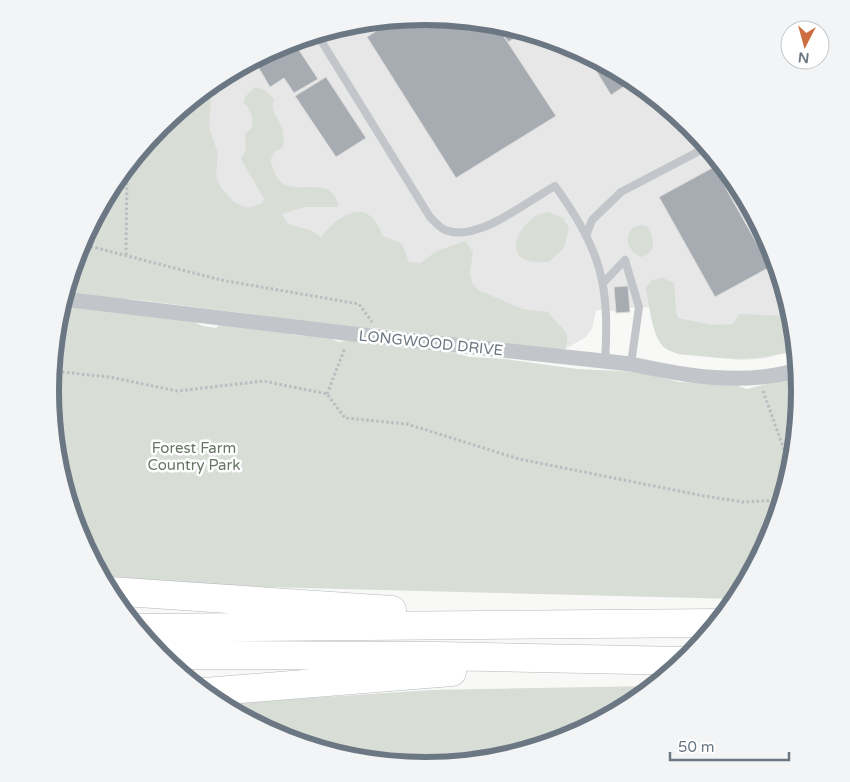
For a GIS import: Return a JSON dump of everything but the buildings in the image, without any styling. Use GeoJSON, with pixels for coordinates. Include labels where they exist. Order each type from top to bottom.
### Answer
{"type":"FeatureCollection","features":[{"type":"Feature","properties":{"kind":"highway"},"geometry":{"type":"LineString","coordinates":[[120,592],[581,623]]}},
{"type":"Feature","properties":{"kind":"highway"},"geometry":{"type":"LineString","coordinates":[[147,628],[708,623]]}},
{"type":"Feature","properties":{"kind":"highway"},"geometry":{"type":"LineString","coordinates":[[172,655],[431,656],[672,661]]}},
{"type":"Feature","properties":{"kind":"highway"},"geometry":{"type":"LineString","coordinates":[[216,691],[583,660]]}},
{"type":"Feature","properties":{"kind":"street","name":"LONGWOOD DRIVE"},"geometry":{"type":"LineString","coordinates":[[70,300],[353,334],[631,364],[663,371],[725,378],[759,378],[790,372]]}},
{"type":"Feature","properties":{"kind":"lane"},"geometry":{"type":"LineString","coordinates":[[321,40],[430,217],[444,230],[465,232],[486,227],[555,186],[570,206],[595,252],[604,282],[607,326],[605,361]]}},
{"type":"Feature","properties":{"kind":"lane"},"geometry":{"type":"LineString","coordinates":[[586,236],[592,220],[621,192],[700,150]]}},
{"type":"Feature","properties":{"kind":"lane"},"geometry":{"type":"LineString","coordinates":[[604,282],[625,260],[638,307],[631,364]]}},
{"type":"Feature","properties":{"kind":"path"},"geometry":{"type":"LineString","coordinates":[[126,255],[127,180]]}},
{"type":"Feature","properties":{"kind":"path"},"geometry":{"type":"LineString","coordinates":[[89,246],[221,280],[359,304],[383,337]]}},
{"type":"Feature","properties":{"kind":"path"},"geometry":{"type":"LineString","coordinates":[[327,394],[345,346],[353,334]]}},
{"type":"Feature","properties":{"kind":"path"},"geometry":{"type":"LineString","coordinates":[[60,372],[110,377],[177,390],[264,381],[327,394],[345,418],[407,424],[519,459],[704,496],[744,502],[775,500]]}},
{"type":"Feature","properties":{"kind":"path"},"geometry":{"type":"LineString","coordinates":[[759,378],[786,453]]}},
{"type":"Feature","properties":{"kind":"shaded area"},"geometry":{"type":"Polygon","coordinates":[[[425,25],[449,26],[473,28],[520,37],[565,53],[608,74],[648,101],[684,132],[700,150],[715,168],[742,208],[763,251],[779,296],[789,351],[766,358],[740,360],[678,354],[663,347],[656,335],[650,307],[630,308],[630,312],[596,310],[592,329],[586,337],[565,349],[561,332],[204,199],[205,99],[242,74],[263,63],[307,44],[330,37],[377,28],[425,25]]]}},
{"type":"Feature","properties":{"kind":"green space"},"geometry":{"type":"Polygon","coordinates":[[[255,87],[271,95],[274,100],[274,112],[283,131],[283,148],[275,151],[270,161],[275,175],[285,184],[293,187],[328,190],[335,196],[339,207],[305,207],[282,214],[288,224],[310,230],[321,237],[338,220],[346,215],[363,212],[370,216],[377,224],[383,236],[402,244],[409,262],[421,263],[435,252],[465,241],[473,252],[470,272],[472,283],[478,290],[523,309],[548,312],[566,333],[567,343],[565,349],[560,350],[434,338],[418,333],[373,328],[355,330],[276,321],[267,316],[131,299],[116,301],[72,294],[78,273],[97,229],[121,188],[150,150],[166,132],[211,95],[209,127],[218,154],[216,176],[221,188],[234,202],[248,208],[262,203],[264,199],[241,159],[246,150],[245,134],[252,128],[252,117],[244,103],[245,97],[255,87]]]}},
{"type":"Feature","properties":{"kind":"green space"},"geometry":{"type":"Polygon","coordinates":[[[548,212],[563,218],[569,228],[564,248],[549,262],[525,260],[518,253],[516,247],[519,235],[532,218],[538,214],[548,212]]]}},
{"type":"Feature","properties":{"kind":"green space"},"geometry":{"type":"Polygon","coordinates":[[[641,225],[648,227],[653,246],[649,253],[640,257],[630,248],[628,236],[632,228],[641,225]]]}},
{"type":"Feature","properties":{"kind":"green space"},"geometry":{"type":"Polygon","coordinates":[[[663,278],[674,283],[678,318],[712,325],[733,324],[740,314],[783,316],[789,352],[763,357],[736,358],[678,354],[667,350],[657,336],[650,311],[646,288],[652,280],[663,278]]]}},
{"type":"Feature","properties":{"kind":"green space","name":"Forest Farm Country Park"},"geometry":{"type":"Polygon","coordinates":[[[70,303],[191,321],[203,326],[216,328],[222,322],[281,329],[294,335],[327,337],[339,342],[363,338],[404,348],[417,346],[434,348],[470,357],[505,359],[577,369],[640,372],[679,382],[735,385],[747,389],[790,378],[788,439],[779,486],[772,509],[753,553],[726,599],[114,583],[97,553],[78,509],[71,486],[62,439],[59,391],[60,367],[62,343],[70,303]]]}},
{"type":"Feature","properties":{"kind":"green space"},"geometry":{"type":"Polygon","coordinates":[[[641,686],[608,708],[543,738],[520,745],[473,754],[425,757],[377,754],[330,745],[285,729],[234,703],[432,690],[641,686]]]}}]}
